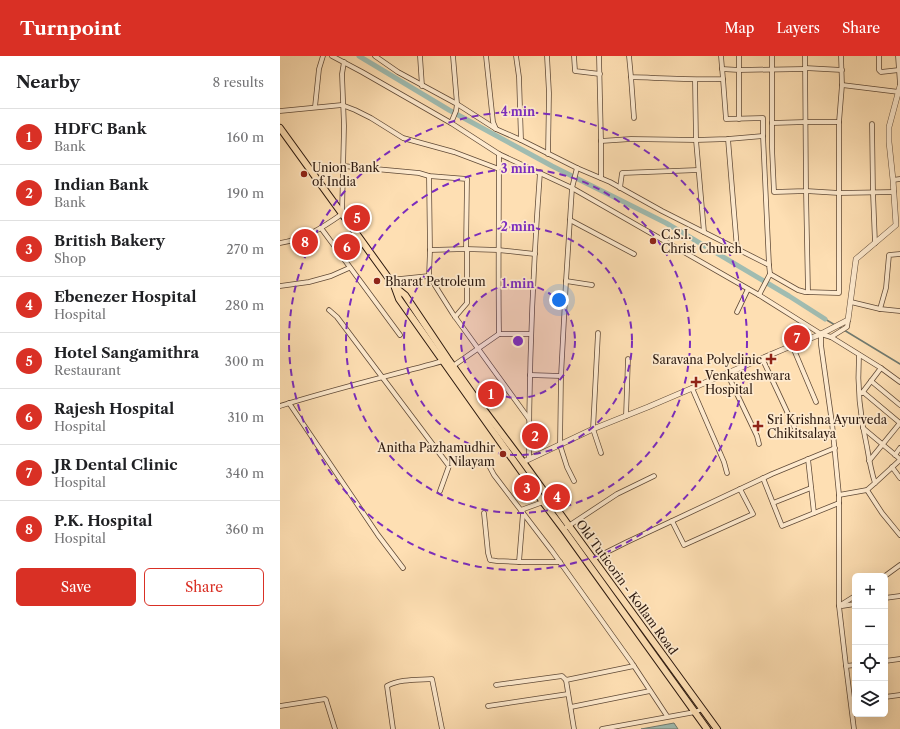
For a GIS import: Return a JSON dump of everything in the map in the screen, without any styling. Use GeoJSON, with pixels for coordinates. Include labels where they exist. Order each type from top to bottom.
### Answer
{"type":"FeatureCollection","features":[{"type":"Feature","properties":{"kind":"main road","name":"Old Tuticorin - Kollam Road"},"geometry":{"type":"LineString","coordinates":[[281,131],[395,288],[405,295],[484,410],[526,460],[566,528],[593,559],[717,729]]}},
{"type":"Feature","properties":{"kind":"main road"},"geometry":{"type":"LineString","coordinates":[[395,288],[399,299],[543,502],[566,528],[707,729]]}},
{"type":"Feature","properties":{"kind":"street"},"geometry":{"type":"LineString","coordinates":[[315,107],[319,70],[323,56]]}},
{"type":"Feature","properties":{"kind":"street"},"geometry":{"type":"LineString","coordinates":[[332,56],[451,123],[499,154],[572,188],[759,295],[821,334],[831,337],[881,368],[900,382]]}},
{"type":"Feature","properties":{"kind":"street"},"geometry":{"type":"LineString","coordinates":[[375,56],[398,72],[457,104],[496,129],[577,168],[610,182],[769,265]]}},
{"type":"Feature","properties":{"kind":"street"},"geometry":{"type":"LineString","coordinates":[[420,56],[422,86]]}},
{"type":"Feature","properties":{"kind":"street"},"geometry":{"type":"LineString","coordinates":[[451,123],[457,104],[453,56]]}},
{"type":"Feature","properties":{"kind":"street"},"geometry":{"type":"LineString","coordinates":[[486,56],[493,122],[496,129]]}},
{"type":"Feature","properties":{"kind":"street"},"geometry":{"type":"LineString","coordinates":[[516,56],[519,77],[521,140]]}},
{"type":"Feature","properties":{"kind":"street"},"geometry":{"type":"LineString","coordinates":[[547,56],[549,93],[548,154]]}},
{"type":"Feature","properties":{"kind":"street"},"geometry":{"type":"LineString","coordinates":[[574,56],[575,71],[600,74]]}},
{"type":"Feature","properties":{"kind":"street"},"geometry":{"type":"LineString","coordinates":[[599,56],[601,141],[600,178]]}},
{"type":"Feature","properties":{"kind":"street"},"geometry":{"type":"LineString","coordinates":[[630,56],[634,118]]}},
{"type":"Feature","properties":{"kind":"street"},"geometry":{"type":"LineString","coordinates":[[721,56],[726,119],[763,118],[765,193],[770,274],[759,295]]}},
{"type":"Feature","properties":{"kind":"street"},"geometry":{"type":"LineString","coordinates":[[739,56],[739,119]]}},
{"type":"Feature","properties":{"kind":"street"},"geometry":{"type":"LineString","coordinates":[[772,56],[774,192]]}},
{"type":"Feature","properties":{"kind":"street"},"geometry":{"type":"LineString","coordinates":[[805,56],[808,292]]}},
{"type":"Feature","properties":{"kind":"street"},"geometry":{"type":"LineString","coordinates":[[770,274],[798,290],[808,292],[839,293],[839,122],[842,86],[842,56]]}},
{"type":"Feature","properties":{"kind":"street"},"geometry":{"type":"LineString","coordinates":[[879,56],[879,70],[881,72],[899,70]]}},
{"type":"Feature","properties":{"kind":"street"},"geometry":{"type":"LineString","coordinates":[[831,337],[837,334],[846,323],[851,302],[856,259],[896,225],[889,127],[900,88],[898,56]]}},
{"type":"Feature","properties":{"kind":"street"},"geometry":{"type":"LineString","coordinates":[[280,243],[292,241],[321,228],[342,214],[344,126],[342,74],[344,62]]}},
{"type":"Feature","properties":{"kind":"street"},"geometry":{"type":"LineString","coordinates":[[722,70],[842,70]]}},
{"type":"Feature","properties":{"kind":"street"},"geometry":{"type":"LineString","coordinates":[[631,77],[695,80],[723,79]]}},
{"type":"Feature","properties":{"kind":"street"},"geometry":{"type":"LineString","coordinates":[[695,80],[696,140],[704,232]]}},
{"type":"Feature","properties":{"kind":"street"},"geometry":{"type":"LineString","coordinates":[[842,86],[900,88]]}},
{"type":"Feature","properties":{"kind":"street"},"geometry":{"type":"LineString","coordinates":[[280,111],[342,105],[372,118],[403,138],[454,152],[499,169]]}},
{"type":"Feature","properties":{"kind":"street"},"geometry":{"type":"LineString","coordinates":[[772,123],[839,122]]}},
{"type":"Feature","properties":{"kind":"street"},"geometry":{"type":"LineString","coordinates":[[872,124],[872,193],[875,243]]}},
{"type":"Feature","properties":{"kind":"street"},"geometry":{"type":"LineString","coordinates":[[601,141],[631,139],[696,140],[763,136]]}},
{"type":"Feature","properties":{"kind":"street"},"geometry":{"type":"LineString","coordinates":[[728,139],[737,249]]}},
{"type":"Feature","properties":{"kind":"street"},"geometry":{"type":"LineString","coordinates":[[499,154],[499,334]]}},
{"type":"Feature","properties":{"kind":"street"},"geometry":{"type":"LineString","coordinates":[[343,166],[467,179],[467,303],[455,317]]}},
{"type":"Feature","properties":{"kind":"street"},"geometry":{"type":"LineString","coordinates":[[574,481],[560,445],[561,376],[566,281],[572,188],[577,168]]}},
{"type":"Feature","properties":{"kind":"street"},"geometry":{"type":"LineString","coordinates":[[620,188],[622,173],[698,170]]}},
{"type":"Feature","properties":{"kind":"street"},"geometry":{"type":"LineString","coordinates":[[540,172],[526,460],[593,429],[846,323]]}},
{"type":"Feature","properties":{"kind":"street"},"geometry":{"type":"LineString","coordinates":[[429,176],[429,276],[455,317],[529,419]]}},
{"type":"Feature","properties":{"kind":"street"},"geometry":{"type":"LineString","coordinates":[[893,180],[900,179]]}},
{"type":"Feature","properties":{"kind":"street"},"geometry":{"type":"LineString","coordinates":[[765,193],[806,191],[840,193],[894,192]]}},
{"type":"Feature","properties":{"kind":"street"},"geometry":{"type":"LineString","coordinates":[[570,220],[634,254]]}},
{"type":"Feature","properties":{"kind":"street"},"geometry":{"type":"LineString","coordinates":[[321,228],[400,335]]}},
{"type":"Feature","properties":{"kind":"street"},"geometry":{"type":"LineString","coordinates":[[430,250],[498,250],[535,254]]}},
{"type":"Feature","properties":{"kind":"street"},"geometry":{"type":"LineString","coordinates":[[880,309],[886,288],[889,255],[900,254]]}},
{"type":"Feature","properties":{"kind":"street"},"geometry":{"type":"LineString","coordinates":[[280,286],[309,282],[350,268]]}},
{"type":"Feature","properties":{"kind":"street"},"geometry":{"type":"LineString","coordinates":[[390,280],[429,276]]}},
{"type":"Feature","properties":{"kind":"street"},"geometry":{"type":"LineString","coordinates":[[566,281],[592,285]]}},
{"type":"Feature","properties":{"kind":"street"},"geometry":{"type":"LineString","coordinates":[[737,312],[748,289]]}},
{"type":"Feature","properties":{"kind":"street"},"geometry":{"type":"LineString","coordinates":[[851,302],[880,309],[900,310]]}},
{"type":"Feature","properties":{"kind":"street"},"geometry":{"type":"LineString","coordinates":[[330,310],[337,317],[449,466],[440,491]]}},
{"type":"Feature","properties":{"kind":"street"},"geometry":{"type":"LineString","coordinates":[[598,333],[593,429],[601,453]]}},
{"type":"Feature","properties":{"kind":"street"},"geometry":{"type":"LineString","coordinates":[[453,366],[499,334],[531,334]]}},
{"type":"Feature","properties":{"kind":"street"},"geometry":{"type":"LineString","coordinates":[[821,334],[821,345],[839,495],[839,606],[846,666],[852,696]]}},
{"type":"Feature","properties":{"kind":"street"},"geometry":{"type":"LineString","coordinates":[[792,346],[816,402]]}},
{"type":"Feature","properties":{"kind":"street"},"geometry":{"type":"LineString","coordinates":[[859,355],[858,374],[862,428],[875,483]]}},
{"type":"Feature","properties":{"kind":"street"},"geometry":{"type":"LineString","coordinates":[[626,416],[628,358]]}},
{"type":"Feature","properties":{"kind":"street"},"geometry":{"type":"LineString","coordinates":[[762,358],[797,433]]}},
{"type":"Feature","properties":{"kind":"street"},"geometry":{"type":"LineString","coordinates":[[280,406],[322,393],[443,361]]}},
{"type":"Feature","properties":{"kind":"street"},"geometry":{"type":"LineString","coordinates":[[859,396],[881,368]]}},
{"type":"Feature","properties":{"kind":"street"},"geometry":{"type":"LineString","coordinates":[[727,373],[759,444]]}},
{"type":"Feature","properties":{"kind":"street"},"geometry":{"type":"LineString","coordinates":[[530,375],[561,376]]}},
{"type":"Feature","properties":{"kind":"street"},"geometry":{"type":"LineString","coordinates":[[871,381],[900,405]]}},
{"type":"Feature","properties":{"kind":"street"},"geometry":{"type":"LineString","coordinates":[[692,388],[724,462],[727,473]]}},
{"type":"Feature","properties":{"kind":"street"},"geometry":{"type":"LineString","coordinates":[[863,392],[900,423],[869,461]]}},
{"type":"Feature","properties":{"kind":"street"},"geometry":{"type":"LineString","coordinates":[[289,403],[378,535],[403,568]]}},
{"type":"Feature","properties":{"kind":"street"},"geometry":{"type":"LineString","coordinates":[[839,495],[867,490],[900,459],[862,428]]}},
{"type":"Feature","properties":{"kind":"street"},"geometry":{"type":"LineString","coordinates":[[593,559],[763,478],[834,448]]}},
{"type":"Feature","properties":{"kind":"street"},"geometry":{"type":"LineString","coordinates":[[895,455],[900,448]]}},
{"type":"Feature","properties":{"kind":"street"},"geometry":{"type":"LineString","coordinates":[[808,459],[814,514]]}},
{"type":"Feature","properties":{"kind":"street"},"geometry":{"type":"LineString","coordinates":[[487,462],[494,476],[560,562],[634,666],[667,716]]}},
{"type":"Feature","properties":{"kind":"street"},"geometry":{"type":"LineString","coordinates":[[892,468],[900,478]]}},
{"type":"Feature","properties":{"kind":"street"},"geometry":{"type":"LineString","coordinates":[[566,528],[617,494],[654,476]]}},
{"type":"Feature","properties":{"kind":"street"},"geometry":{"type":"LineString","coordinates":[[763,478],[782,526],[839,503]]}},
{"type":"Feature","properties":{"kind":"street"},"geometry":{"type":"LineString","coordinates":[[773,504],[811,488]]}},
{"type":"Feature","properties":{"kind":"street"},"geometry":{"type":"LineString","coordinates":[[672,521],[684,545],[753,514],[740,489]]}},
{"type":"Feature","properties":{"kind":"street"},"geometry":{"type":"LineString","coordinates":[[867,490],[882,513],[900,535]]}},
{"type":"Feature","properties":{"kind":"street"},"geometry":{"type":"LineString","coordinates":[[522,511],[543,502]]}},
{"type":"Feature","properties":{"kind":"street"},"geometry":{"type":"LineString","coordinates":[[519,562],[522,511]]}},
{"type":"Feature","properties":{"kind":"street"},"geometry":{"type":"LineString","coordinates":[[484,513],[490,560],[497,562],[560,562]]}},
{"type":"Feature","properties":{"kind":"street"},"geometry":{"type":"LineString","coordinates":[[888,573],[900,565]]}},
{"type":"Feature","properties":{"kind":"street"},"geometry":{"type":"LineString","coordinates":[[888,598],[900,596]]}},
{"type":"Feature","properties":{"kind":"street"},"geometry":{"type":"LineString","coordinates":[[839,606],[852,598]]}},
{"type":"Feature","properties":{"kind":"street"},"geometry":{"type":"LineString","coordinates":[[839,606],[852,604]]}},
{"type":"Feature","properties":{"kind":"street"},"geometry":{"type":"LineString","coordinates":[[888,661],[900,659]]}},
{"type":"Feature","properties":{"kind":"street"},"geometry":{"type":"LineString","coordinates":[[846,666],[852,665]]}},
{"type":"Feature","properties":{"kind":"street"},"geometry":{"type":"LineString","coordinates":[[566,680],[634,666]]}},
{"type":"Feature","properties":{"kind":"street"},"geometry":{"type":"LineString","coordinates":[[496,685],[562,676],[566,680],[574,729]]}},
{"type":"Feature","properties":{"kind":"street"},"geometry":{"type":"LineString","coordinates":[[393,729],[387,686],[392,683],[432,679],[442,729]]}},
{"type":"Feature","properties":{"kind":"street"},"geometry":{"type":"LineString","coordinates":[[571,707],[650,691]]}},
{"type":"Feature","properties":{"kind":"street"},"geometry":{"type":"LineString","coordinates":[[488,706],[568,694]]}},
{"type":"Feature","properties":{"kind":"street"},"geometry":{"type":"LineString","coordinates":[[888,697],[900,695]]}},
{"type":"Feature","properties":{"kind":"street"},"geometry":{"type":"LineString","coordinates":[[280,706],[325,699],[336,729]]}},
{"type":"Feature","properties":{"kind":"street"},"geometry":{"type":"LineString","coordinates":[[602,729],[702,710]]}},
{"type":"Feature","properties":{"kind":"street"},"geometry":{"type":"LineString","coordinates":[[854,717],[854,729]]}},
{"type":"Feature","properties":{"kind":"shaded area"},"geometry":{"type":"Polygon","coordinates":[[[674,723],[678,729],[641,729],[674,723]]]}},
{"type":"Feature","properties":{"kind":"waterway"},"geometry":{"type":"LineString","coordinates":[[359,56],[449,110],[552,166],[666,223],[825,319]]}},
{"type":"Feature","properties":{"kind":"waterway"},"geometry":{"type":"LineString","coordinates":[[825,319],[835,325]]}},
{"type":"Feature","properties":{"kind":"waterway"},"geometry":{"type":"LineString","coordinates":[[839,327],[900,364]]}},
{"type":"Feature","properties":{"kind":"place","name":"Union Bank of India"},"geometry":{"type":"Point","coordinates":[304,174]}},
{"type":"Feature","properties":{"kind":"place","name":"Hotel Sangamithra"},"geometry":{"type":"Point","coordinates":[357,218]}},
{"type":"Feature","properties":{"kind":"place","name":"C.S.I. Christ Church"},"geometry":{"type":"Point","coordinates":[653,241]}},
{"type":"Feature","properties":{"kind":"place","name":"P.K. Hospital"},"geometry":{"type":"Point","coordinates":[305,242]}},
{"type":"Feature","properties":{"kind":"place","name":"Rajesh Hospital"},"geometry":{"type":"Point","coordinates":[347,247]}},
{"type":"Feature","properties":{"kind":"place","name":"Bharat Petroleum"},"geometry":{"type":"Point","coordinates":[377,281]}},
{"type":"Feature","properties":{"kind":"place","name":"JR Dental Clinic"},"geometry":{"type":"Point","coordinates":[797,338]}},
{"type":"Feature","properties":{"kind":"place","name":"Saravana Polyclinic"},"geometry":{"type":"Point","coordinates":[771,359]}},
{"type":"Feature","properties":{"kind":"place","name":"Venkateshwara Hospital"},"geometry":{"type":"Point","coordinates":[696,382]}},
{"type":"Feature","properties":{"kind":"place","name":"HDFC Bank"},"geometry":{"type":"Point","coordinates":[491,394]}},
{"type":"Feature","properties":{"kind":"place","name":"Sri Krishna Ayurveda Chikitsalaya"},"geometry":{"type":"Point","coordinates":[758,426]}},
{"type":"Feature","properties":{"kind":"place","name":"Indian Bank"},"geometry":{"type":"Point","coordinates":[535,436]}},
{"type":"Feature","properties":{"kind":"place","name":"Anitha Pazhamudhir Nilayam"},"geometry":{"type":"Point","coordinates":[503,454]}},
{"type":"Feature","properties":{"kind":"place","name":"British Bakery"},"geometry":{"type":"Point","coordinates":[527,488]}},
{"type":"Feature","properties":{"kind":"place","name":"Ebenezer Hospital"},"geometry":{"type":"Point","coordinates":[557,497]}}]}
